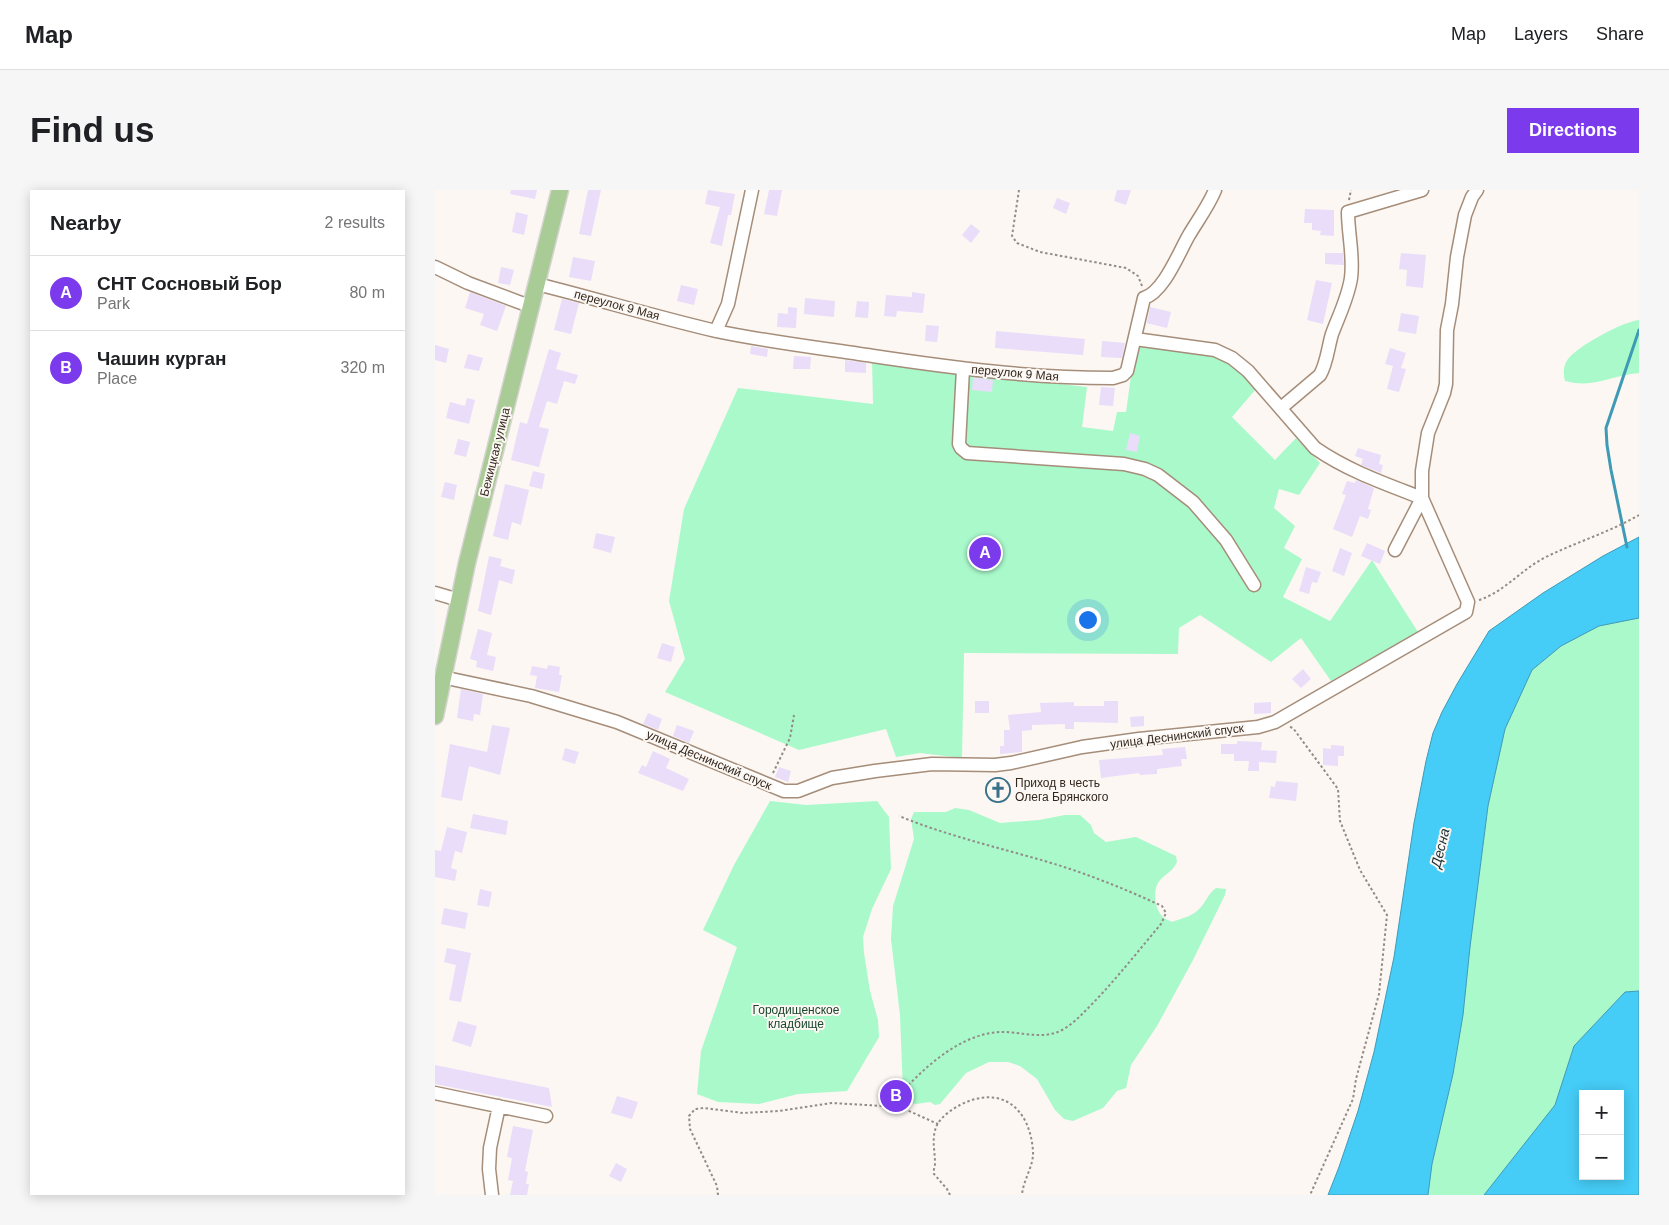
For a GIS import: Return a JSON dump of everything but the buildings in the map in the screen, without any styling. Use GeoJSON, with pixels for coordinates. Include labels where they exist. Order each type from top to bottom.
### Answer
{"type":"FeatureCollection","features":[{"type":"Feature","properties":{"kind":"main road","name":"Бежицкая улица"},"geometry":{"type":"LineString","coordinates":[[435,716],[459,600],[560,190]]}},
{"type":"Feature","properties":{"kind":"street"},"geometry":{"type":"LineString","coordinates":[[717,331],[728,304],[752,190]]}},
{"type":"Feature","properties":{"kind":"street"},"geometry":{"type":"LineString","coordinates":[[1144,298],[1149,296],[1158,287],[1170,271],[1215,190]]}},
{"type":"Feature","properties":{"kind":"street"},"geometry":{"type":"LineString","coordinates":[[1281,408],[1320,375],[1324,369],[1333,334],[1347,297],[1351,278],[1352,248],[1348,212],[1422,190]]}},
{"type":"Feature","properties":{"kind":"street"},"geometry":{"type":"LineString","coordinates":[[1468,602],[1422,498],[1422,471],[1428,433],[1446,384],[1447,330],[1457,256],[1465,215],[1477,190]]}},
{"type":"Feature","properties":{"kind":"street"},"geometry":{"type":"LineString","coordinates":[[435,268],[468,283],[532,307]]}},
{"type":"Feature","properties":{"kind":"street","name":"переулок 9 Мая"},"geometry":{"type":"LineString","coordinates":[[537,284],[717,331],[963,369],[1050,377],[1113,378],[1123,375],[1127,371],[1144,298]]}},
{"type":"Feature","properties":{"kind":"street"},"geometry":{"type":"LineString","coordinates":[[1135,339],[1215,350],[1232,358],[1248,371],[1315,448],[1329,458],[1370,478],[1422,498]]}},
{"type":"Feature","properties":{"kind":"street"},"geometry":{"type":"LineString","coordinates":[[963,369],[959,444],[967,453],[1124,464],[1145,469],[1158,475],[1193,502],[1226,540],[1254,585]]}},
{"type":"Feature","properties":{"kind":"street"},"geometry":{"type":"LineString","coordinates":[[1395,550],[1422,498]]}},
{"type":"Feature","properties":{"kind":"street"},"geometry":{"type":"LineString","coordinates":[[435,593],[459,600]]}},
{"type":"Feature","properties":{"kind":"street","name":"улица Деснинский спуск"},"geometry":{"type":"LineString","coordinates":[[442,677],[538,698],[617,722],[662,739],[768,785],[784,791],[798,791],[832,778],[875,771],[933,764],[995,765],[1082,747],[1258,726],[1275,722],[1466,612],[1468,602]]}},
{"type":"Feature","properties":{"kind":"street"},"geometry":{"type":"LineString","coordinates":[[435,1093],[546,1116]]}},
{"type":"Feature","properties":{"kind":"street"},"geometry":{"type":"LineString","coordinates":[[492,1195],[489,1169],[490,1148],[499,1106]]}},
{"type":"Feature","properties":{"kind":"path"},"geometry":{"type":"LineString","coordinates":[[1019,190],[1011,236],[1017,243],[1040,252],[1127,268],[1137,276],[1142,285],[1144,298]]}},
{"type":"Feature","properties":{"kind":"path"},"geometry":{"type":"LineString","coordinates":[[1468,602],[1482,599],[1496,592],[1542,559],[1608,532],[1639,514]]}},
{"type":"Feature","properties":{"kind":"path"},"geometry":{"type":"LineString","coordinates":[[768,785],[776,765],[787,748],[794,716]]}},
{"type":"Feature","properties":{"kind":"path"},"geometry":{"type":"LineString","coordinates":[[1275,722],[1293,728],[1338,789],[1340,821],[1360,870],[1387,915],[1379,994],[1356,1079],[1353,1099],[1310,1195]]}},
{"type":"Feature","properties":{"kind":"path"},"geometry":{"type":"LineString","coordinates":[[887,1107],[914,1079],[933,1063],[979,1035],[1000,1032],[1046,1035],[1073,1024],[1110,985],[1161,924],[1166,913],[1162,906],[1094,877],[1035,858],[964,839],[899,816]]}},
{"type":"Feature","properties":{"kind":"path"},"geometry":{"type":"LineString","coordinates":[[950,1195],[933,1174],[935,1165],[933,1136],[938,1124],[955,1108],[967,1102],[989,1096],[998,1097],[1017,1109],[1029,1128],[1034,1154],[1023,1184],[1022,1195]]}},
{"type":"Feature","properties":{"kind":"path"},"geometry":{"type":"LineString","coordinates":[[718,1195],[717,1186],[690,1130],[689,1116],[695,1109],[704,1108],[743,1113],[779,1111],[832,1103],[899,1107],[938,1124]]}},
{"type":"Feature","properties":{"kind":"green space"},"geometry":{"type":"Polygon","coordinates":[[[1639,320],[1639,373],[1594,383],[1565,381],[1565,364],[1573,354],[1590,341],[1622,325],[1639,320]]]}},
{"type":"Feature","properties":{"kind":"green space"},"geometry":{"type":"Polygon","coordinates":[[[1139,345],[1211,354],[1231,364],[1256,389],[1232,417],[1275,460],[1296,438],[1320,463],[1299,495],[1279,489],[1274,508],[1295,526],[1284,548],[1302,559],[1283,597],[1330,621],[1372,560],[1418,632],[1331,681],[1301,638],[1271,662],[1200,615],[1179,628],[1178,654],[964,653],[962,758],[920,753],[896,757],[886,729],[799,750],[665,692],[685,659],[669,601],[684,509],[738,388],[873,404],[872,359],[1087,387],[1082,427],[1113,431],[1117,412],[1126,412],[1131,376],[1139,345]]]}},
{"type":"Feature","properties":{"kind":"green space"},"geometry":{"type":"Polygon","coordinates":[[[1639,618],[1639,991],[1625,992],[1574,1046],[1555,1105],[1484,1195],[1428,1195],[1432,1164],[1453,1074],[1463,1015],[1488,806],[1505,729],[1532,670],[1561,646],[1599,626],[1639,618]]]}},
{"type":"Feature","properties":{"kind":"green space","name":"Городищенское кладбище"},"geometry":{"type":"Polygon","coordinates":[[[770,801],[806,805],[877,801],[889,817],[891,869],[872,909],[863,937],[870,991],[878,1020],[879,1037],[847,1091],[798,1094],[759,1104],[718,1102],[697,1094],[701,1051],[737,947],[703,930],[734,865],[770,801]]]}},
{"type":"Feature","properties":{"kind":"green space"},"geometry":{"type":"Polygon","coordinates":[[[955,808],[969,810],[1000,823],[1080,815],[1091,825],[1094,833],[1106,842],[1136,837],[1176,856],[1177,862],[1158,883],[1155,892],[1159,912],[1164,918],[1172,922],[1195,913],[1216,888],[1226,889],[1225,895],[1193,960],[1157,1026],[1131,1065],[1126,1088],[1117,1091],[1103,1108],[1073,1121],[1064,1119],[1055,1110],[1037,1079],[1020,1066],[1008,1062],[989,1062],[966,1073],[940,1104],[906,1102],[903,1091],[900,1015],[891,939],[893,906],[914,839],[911,819],[914,812],[946,812],[955,808]]]}},
{"type":"Feature","properties":{"kind":"water","name":"Десна"},"geometry":{"type":"Polygon","coordinates":[[[1639,537],[1639,618],[1599,626],[1561,646],[1532,670],[1505,729],[1488,806],[1463,1015],[1453,1074],[1432,1164],[1428,1195],[1328,1195],[1358,1111],[1374,1052],[1394,957],[1414,823],[1426,761],[1433,733],[1442,712],[1489,631],[1543,593],[1603,556],[1639,537]]]}},
{"type":"Feature","properties":{"kind":"water"},"geometry":{"type":"Polygon","coordinates":[[[1639,991],[1639,1195],[1484,1195],[1555,1105],[1574,1046],[1625,992],[1639,991]]]}},
{"type":"Feature","properties":{"kind":"waterway"},"geometry":{"type":"LineString","coordinates":[[1627,547],[1611,470],[1606,428],[1639,330]]}},
{"type":"Feature","properties":{"kind":"place","name":"СНТ Сосновый Бор"},"geometry":{"type":"Point","coordinates":[985,553]}},
{"type":"Feature","properties":{"kind":"place","name":"Приход в честь Олега Брянского"},"geometry":{"type":"Point","coordinates":[998,790]}},
{"type":"Feature","properties":{"kind":"place","name":"Чашин курган"},"geometry":{"type":"Point","coordinates":[896,1096]}}]}
